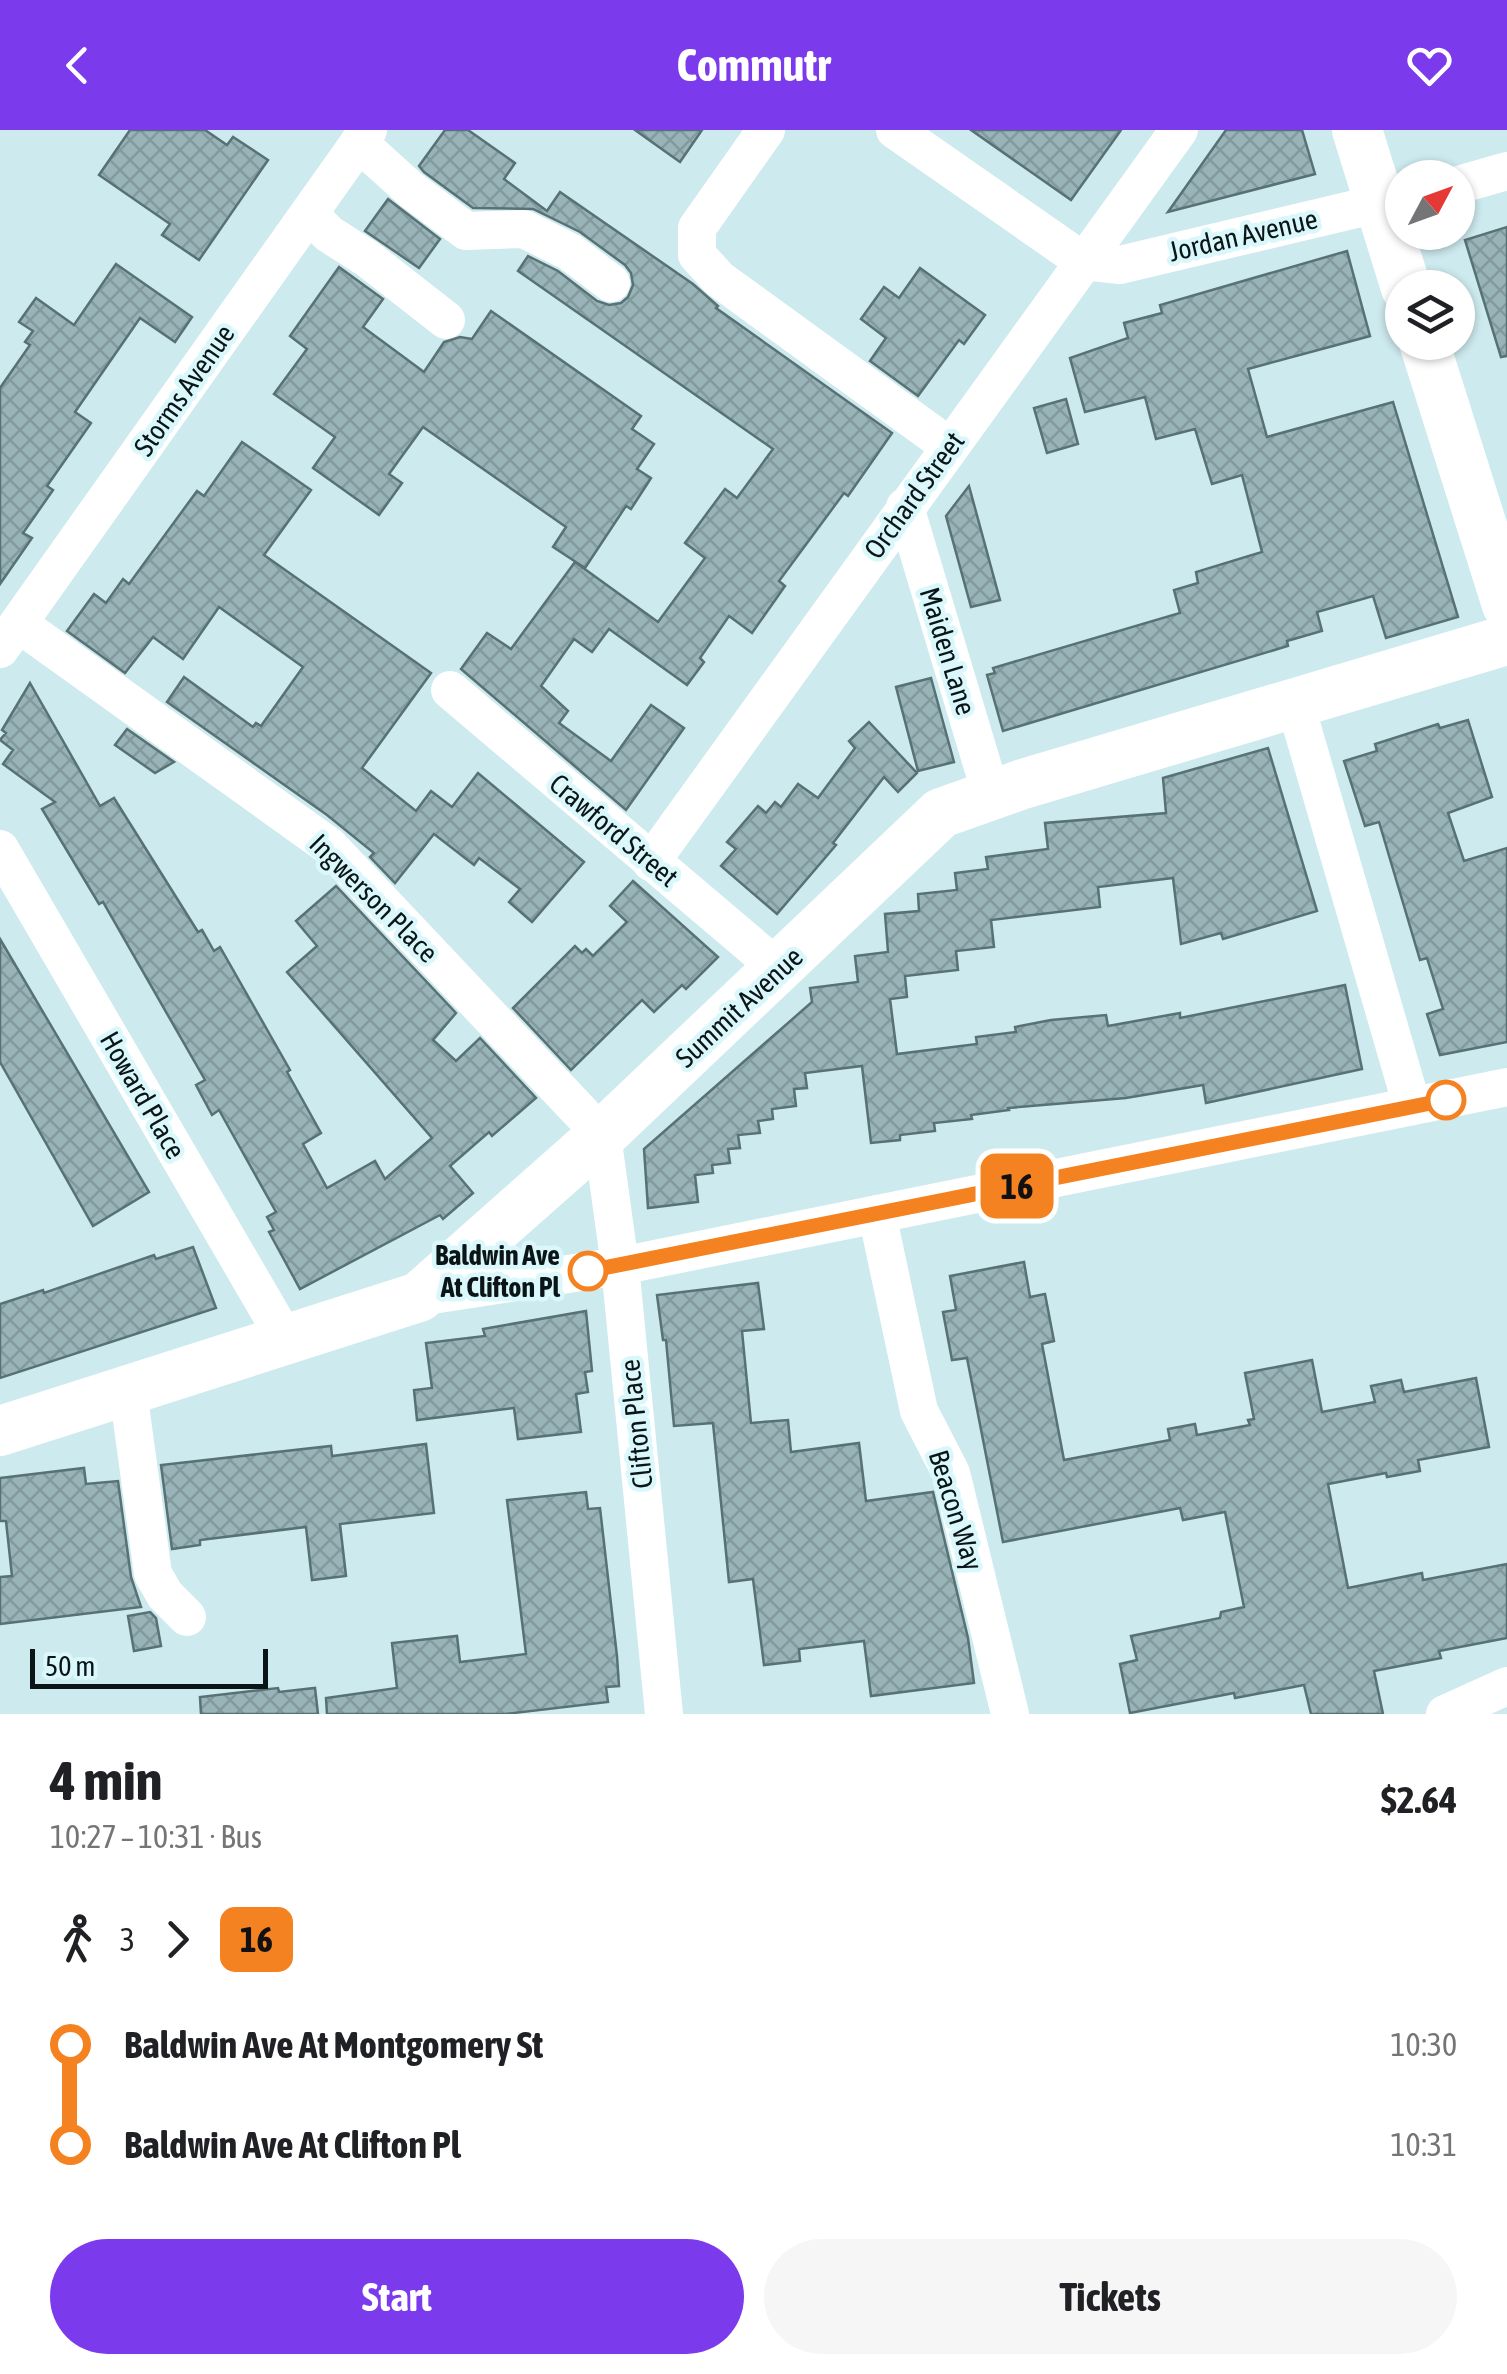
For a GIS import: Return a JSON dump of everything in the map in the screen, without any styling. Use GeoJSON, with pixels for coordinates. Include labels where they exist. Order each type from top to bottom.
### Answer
{"type":"FeatureCollection","features":[{"type":"Feature","properties":{"kind":"main road"},"geometry":{"type":"LineString","coordinates":[[1357,130],[1385,188]]}},
{"type":"Feature","properties":{"kind":"main road"},"geometry":{"type":"LineString","coordinates":[[1430,360],[1507,605]]}},
{"type":"Feature","properties":{"kind":"main road","name":"Summit Avenue"},"geometry":{"type":"LineString","coordinates":[[0,1432],[419,1298],[602,1135],[941,813],[991,794],[1507,640]]}},
{"type":"Feature","properties":{"kind":"street"},"geometry":{"type":"LineString","coordinates":[[766,130],[697,228],[697,255],[719,280],[949,446]]}},
{"type":"Feature","properties":{"kind":"street"},"geometry":{"type":"LineString","coordinates":[[895,130],[1084,261]]}},
{"type":"Feature","properties":{"kind":"street","name":"Orchard Street"},"geometry":{"type":"LineString","coordinates":[[651,862],[1179,130]]}},
{"type":"Feature","properties":{"kind":"street"},"geometry":{"type":"LineString","coordinates":[[363,136],[410,188],[466,231],[524,229],[570,252],[611,283]]}},
{"type":"Feature","properties":{"kind":"street","name":"Storms Avenue"},"geometry":{"type":"LineString","coordinates":[[10,637],[363,136]]}},
{"type":"Feature","properties":{"kind":"street"},"geometry":{"type":"LineString","coordinates":[[1475,180],[1507,171]]}},
{"type":"Feature","properties":{"kind":"street","name":"Jordan Avenue"},"geometry":{"type":"LineString","coordinates":[[1084,261],[1120,264],[1385,201]]}},
{"type":"Feature","properties":{"kind":"street"},"geometry":{"type":"LineString","coordinates":[[308,214],[328,234],[368,259],[446,320]]}},
{"type":"Feature","properties":{"kind":"street","name":"Maiden Lane"},"geometry":{"type":"LineString","coordinates":[[906,507],[991,794]]}},
{"type":"Feature","properties":{"kind":"street","name":"Ingwerson Place"},"geometry":{"type":"LineString","coordinates":[[10,637],[330,846],[602,1135]]}},
{"type":"Feature","properties":{"kind":"street","name":"Crawford Street"},"geometry":{"type":"LineString","coordinates":[[450,690],[779,969]]}},
{"type":"Feature","properties":{"kind":"street"},"geometry":{"type":"LineString","coordinates":[[1296,703],[1412,1106]]}},
{"type":"Feature","properties":{"kind":"street","name":"Howard Place"},"geometry":{"type":"LineString","coordinates":[[0,849],[286,1340]]}},
{"type":"Feature","properties":{"kind":"street"},"geometry":{"type":"LineString","coordinates":[[419,1298],[881,1231],[1507,1087]]}},
{"type":"Feature","properties":{"kind":"street","name":"Clifton Place"},"geometry":{"type":"LineString","coordinates":[[602,1135],[620,1266],[664,1714]]}},
{"type":"Feature","properties":{"kind":"street","name":"Beacon Way"},"geometry":{"type":"LineString","coordinates":[[881,1231],[919,1411],[951,1474],[1010,1714]]}},
{"type":"Feature","properties":{"kind":"street"},"geometry":{"type":"LineString","coordinates":[[128,1390],[153,1574],[165,1595],[187,1617]]}},
{"type":"Feature","properties":{"kind":"street"},"geometry":{"type":"LineString","coordinates":[[1445,1714],[1507,1686]]}},
{"type":"Feature","properties":{"kind":"building"},"geometry":{"type":"Polygon","coordinates":[[[130,130],[205,130],[227,145],[233,137],[268,160],[199,260],[162,235],[170,224],[99,175],[130,130]]]}},
{"type":"Feature","properties":{"kind":"building"},"geometry":{"type":"Polygon","coordinates":[[[445,130],[468,130],[515,163],[504,179],[547,211],[560,192],[693,284],[716,308],[892,433],[848,496],[844,493],[779,581],[785,586],[752,633],[729,616],[687,685],[609,629],[592,652],[574,639],[541,686],[568,711],[559,723],[611,761],[651,705],[684,728],[626,810],[461,669],[487,633],[511,649],[575,562],[658,622],[705,558],[685,543],[725,489],[737,498],[773,449],[518,271],[528,256],[609,305],[621,303],[633,285],[625,265],[580,232],[533,209],[473,208],[424,172],[419,166],[445,130]]]}},
{"type":"Feature","properties":{"kind":"building"},"geometry":{"type":"Polygon","coordinates":[[[635,130],[702,130],[680,162],[635,130]]]}},
{"type":"Feature","properties":{"kind":"building"},"geometry":{"type":"Polygon","coordinates":[[[971,130],[1121,130],[1071,200],[971,130]]]}},
{"type":"Feature","properties":{"kind":"building"},"geometry":{"type":"Polygon","coordinates":[[[1226,130],[1302,130],[1315,174],[1168,212],[1226,130]]]}},
{"type":"Feature","properties":{"kind":"building"},"geometry":{"type":"Polygon","coordinates":[[[388,199],[440,239],[419,268],[365,231],[388,199]]]}},
{"type":"Feature","properties":{"kind":"building"},"geometry":{"type":"Polygon","coordinates":[[[1507,227],[1507,356],[1501,357],[1468,250],[1475,250],[1475,237],[1507,227]]]}},
{"type":"Feature","properties":{"kind":"building"},"geometry":{"type":"Polygon","coordinates":[[[1347,251],[1370,336],[1248,369],[1267,437],[1393,402],[1458,617],[1386,638],[1373,596],[1317,612],[1322,631],[1287,641],[1288,646],[1003,731],[987,675],[995,673],[993,668],[1180,613],[1174,590],[1198,583],[1196,572],[1262,552],[1242,475],[1212,484],[1195,429],[1156,439],[1145,397],[1085,412],[1070,358],[1128,338],[1124,323],[1162,313],[1160,305],[1347,251]]]}},
{"type":"Feature","properties":{"kind":"building"},"geometry":{"type":"Polygon","coordinates":[[[116,264],[192,317],[175,342],[140,318],[75,412],[91,423],[47,486],[53,490],[23,533],[32,538],[0,584],[0,388],[30,345],[25,342],[33,331],[19,322],[36,298],[74,325],[116,264]]]}},
{"type":"Feature","properties":{"kind":"building"},"geometry":{"type":"Polygon","coordinates":[[[339,267],[383,299],[363,327],[424,372],[444,342],[460,337],[472,339],[491,311],[641,416],[632,429],[654,444],[637,469],[651,478],[631,509],[626,506],[585,568],[553,547],[566,527],[423,427],[389,474],[402,483],[379,515],[313,468],[335,437],[274,394],[307,349],[290,336],[339,267]]]}},
{"type":"Feature","properties":{"kind":"building"},"geometry":{"type":"Polygon","coordinates":[[[920,268],[985,315],[964,344],[959,340],[918,396],[870,361],[886,338],[861,319],[884,287],[899,298],[920,268]]]}},
{"type":"Feature","properties":{"kind":"building"},"geometry":{"type":"Polygon","coordinates":[[[1066,399],[1078,444],[1047,453],[1034,408],[1066,399]]]}},
{"type":"Feature","properties":{"kind":"building"},"geometry":{"type":"Polygon","coordinates":[[[242,442],[311,490],[264,555],[431,673],[362,768],[416,811],[431,791],[452,807],[478,773],[584,862],[532,922],[509,902],[520,889],[479,858],[474,865],[434,834],[395,883],[370,857],[374,853],[327,815],[167,702],[184,677],[253,727],[256,723],[261,726],[303,667],[219,607],[183,659],[153,637],[125,673],[67,631],[94,594],[106,603],[123,579],[129,584],[197,491],[204,496],[242,442]]]}},
{"type":"Feature","properties":{"kind":"building"},"geometry":{"type":"Polygon","coordinates":[[[969,486],[1000,600],[971,607],[946,516],[969,486]]]}},
{"type":"Feature","properties":{"kind":"building"},"geometry":{"type":"Polygon","coordinates":[[[931,678],[954,762],[918,771],[896,687],[931,678]]]}},
{"type":"Feature","properties":{"kind":"building"},"geometry":{"type":"Polygon","coordinates":[[[30,683],[100,806],[114,798],[198,932],[202,930],[214,951],[220,947],[321,1133],[303,1144],[327,1188],[375,1161],[385,1179],[432,1138],[287,972],[317,946],[296,921],[336,886],[456,1013],[433,1040],[456,1061],[480,1038],[536,1098],[450,1166],[473,1193],[443,1219],[440,1215],[300,1289],[269,1232],[274,1230],[267,1217],[276,1212],[219,1110],[212,1115],[196,1085],[205,1080],[103,902],[99,904],[42,809],[55,802],[3,764],[13,750],[0,740],[6,733],[2,730],[30,683]]]}},
{"type":"Feature","properties":{"kind":"building"},"geometry":{"type":"Polygon","coordinates":[[[1468,720],[1492,797],[1448,813],[1464,861],[1507,848],[1507,1042],[1440,1055],[1427,1014],[1443,1009],[1427,958],[1420,960],[1379,822],[1365,826],[1344,761],[1377,751],[1375,744],[1438,724],[1440,728],[1468,720]]]}},
{"type":"Feature","properties":{"kind":"building"},"geometry":{"type":"Polygon","coordinates":[[[869,722],[917,773],[898,792],[884,777],[833,843],[836,845],[777,914],[721,866],[736,849],[727,842],[758,806],[766,813],[775,802],[781,807],[798,784],[818,798],[855,748],[849,741],[869,722]]]}},
{"type":"Feature","properties":{"kind":"building"},"geometry":{"type":"Polygon","coordinates":[[[127,729],[174,762],[155,773],[115,745],[127,729]]]}},
{"type":"Feature","properties":{"kind":"building"},"geometry":{"type":"Polygon","coordinates":[[[1268,748],[1317,911],[1223,939],[1221,933],[1181,944],[1173,878],[1098,887],[1100,907],[991,920],[994,947],[956,951],[958,970],[905,976],[907,997],[890,999],[897,1054],[977,1044],[976,1037],[1016,1032],[1015,1027],[1051,1020],[1106,1015],[1108,1026],[1180,1013],[1180,1018],[1345,985],[1362,1069],[1206,1103],[1203,1085],[1126,1098],[1008,1108],[971,1115],[972,1119],[934,1123],[935,1131],[900,1135],[900,1140],[871,1143],[862,1066],[805,1073],[807,1088],[794,1089],[796,1106],[772,1109],[773,1119],[758,1121],[760,1133],[738,1135],[740,1148],[728,1149],[730,1163],[712,1165],[713,1173],[695,1175],[698,1202],[648,1208],[644,1149],[812,1002],[810,988],[858,982],[855,956],[888,952],[885,914],[919,911],[918,894],[957,890],[955,873],[988,869],[986,857],[1048,849],[1045,823],[1166,813],[1163,778],[1268,748]]]}},
{"type":"Feature","properties":{"kind":"building"},"geometry":{"type":"Polygon","coordinates":[[[633,881],[718,957],[686,989],[682,985],[654,1012],[642,1000],[571,1070],[513,1008],[575,946],[593,956],[627,922],[610,906],[633,881]]]}},
{"type":"Feature","properties":{"kind":"building"},"geometry":{"type":"Polygon","coordinates":[[[0,939],[149,1192],[93,1226],[0,1062],[0,939]]]}},
{"type":"Feature","properties":{"kind":"building"},"geometry":{"type":"Polygon","coordinates":[[[193,1247],[216,1308],[0,1378],[0,1304],[154,1255],[156,1259],[193,1247]]]}},
{"type":"Feature","properties":{"kind":"building"},"geometry":{"type":"Polygon","coordinates":[[[1024,1262],[1030,1297],[1045,1294],[1054,1341],[1042,1344],[1064,1460],[1170,1440],[1168,1429],[1195,1424],[1197,1435],[1250,1425],[1248,1420],[1254,1419],[1245,1373],[1312,1360],[1322,1412],[1375,1402],[1371,1386],[1401,1380],[1404,1392],[1476,1378],[1489,1447],[1418,1460],[1420,1471],[1328,1484],[1348,1588],[1422,1573],[1423,1580],[1507,1564],[1507,1638],[1439,1651],[1441,1658],[1374,1671],[1383,1714],[1311,1714],[1304,1685],[1235,1698],[1234,1693],[1130,1713],[1120,1664],[1137,1660],[1131,1636],[1220,1618],[1221,1612],[1244,1607],[1225,1512],[1183,1520],[1180,1508],[1003,1542],[967,1358],[952,1360],[943,1312],[956,1310],[950,1276],[1024,1262]]]}},
{"type":"Feature","properties":{"kind":"building"},"geometry":{"type":"Polygon","coordinates":[[[758,1283],[764,1329],[742,1331],[751,1423],[788,1420],[791,1452],[859,1443],[866,1501],[933,1492],[968,1638],[974,1683],[871,1696],[864,1641],[799,1649],[800,1661],[764,1665],[753,1579],[729,1582],[713,1423],[674,1426],[666,1340],[657,1295],[758,1283]]]}},
{"type":"Feature","properties":{"kind":"building"},"geometry":{"type":"Polygon","coordinates":[[[586,1311],[592,1371],[585,1372],[588,1392],[576,1394],[581,1432],[518,1439],[514,1408],[417,1420],[414,1390],[432,1388],[426,1343],[485,1336],[483,1329],[586,1311]]]}},
{"type":"Feature","properties":{"kind":"building"},"geometry":{"type":"Polygon","coordinates":[[[426,1444],[434,1513],[340,1524],[346,1576],[312,1580],[306,1527],[200,1540],[200,1545],[172,1549],[161,1465],[331,1446],[332,1456],[426,1444]]]}},
{"type":"Feature","properties":{"kind":"building"},"geometry":{"type":"Polygon","coordinates":[[[84,1468],[86,1484],[118,1481],[131,1577],[141,1607],[0,1624],[0,1577],[12,1576],[6,1521],[0,1521],[0,1478],[84,1468]]]}},
{"type":"Feature","properties":{"kind":"building"},"geometry":{"type":"Polygon","coordinates":[[[586,1492],[588,1509],[600,1508],[617,1656],[619,1686],[606,1687],[608,1702],[505,1714],[327,1714],[326,1698],[397,1688],[392,1643],[457,1636],[460,1662],[526,1654],[507,1500],[586,1492]]]}},
{"type":"Feature","properties":{"kind":"building"},"geometry":{"type":"Polygon","coordinates":[[[150,1612],[156,1618],[161,1646],[134,1651],[128,1616],[150,1612]]]}},
{"type":"Feature","properties":{"kind":"building"},"geometry":{"type":"Polygon","coordinates":[[[278,1688],[279,1692],[315,1688],[318,1714],[201,1714],[200,1697],[278,1688]]]}},
{"type":"Feature","properties":{"kind":"bus line","name":"16"},"geometry":{"type":"LineString","coordinates":[[588,1271],[1446,1100]]}},
{"type":"Feature","properties":{"kind":"place","name":"Baldwin Ave At Clifton Pl"},"geometry":{"type":"Point","coordinates":[588,1271]}}]}
